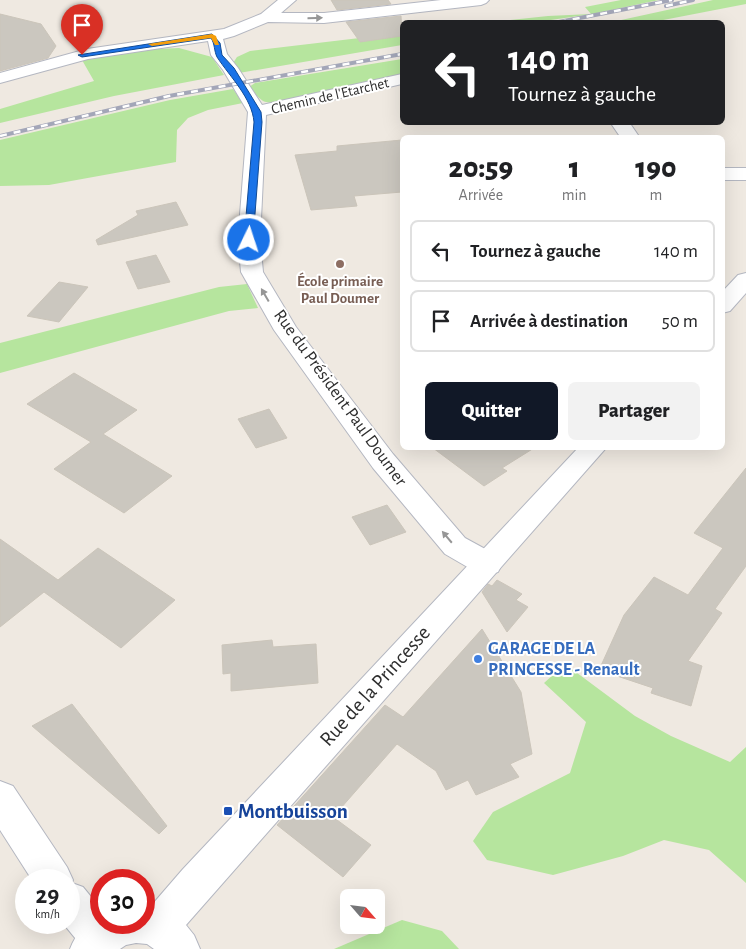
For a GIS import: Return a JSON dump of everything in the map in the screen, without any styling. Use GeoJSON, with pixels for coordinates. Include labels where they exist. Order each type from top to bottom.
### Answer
{"type":"FeatureCollection","features":[{"type":"Feature","properties":{"kind":"street"},"geometry":{"type":"LineString","coordinates":[[0,78],[87,54],[212,36],[243,27],[266,17],[288,0]]}},
{"type":"Feature","properties":{"kind":"street"},"geometry":{"type":"LineString","coordinates":[[266,17],[324,18],[481,0]]}},
{"type":"Feature","properties":{"kind":"street"},"geometry":{"type":"LineString","coordinates":[[212,36],[217,43],[219,55],[230,68],[257,112]]}},
{"type":"Feature","properties":{"kind":"street","name":"Chemin de l'Etarchet"},"geometry":{"type":"LineString","coordinates":[[257,112],[400,79]]}},
{"type":"Feature","properties":{"kind":"street","name":"Rue du Président Paul Doumer"},"geometry":{"type":"LineString","coordinates":[[257,112],[258,122],[249,240],[252,272],[286,330],[383,461],[455,546],[487,564]]}},
{"type":"Feature","properties":{"kind":"street"},"geometry":{"type":"LineString","coordinates":[[725,174],[746,174]]}},
{"type":"Feature","properties":{"kind":"street"},"geometry":{"type":"LineString","coordinates":[[725,303],[746,280]]}},
{"type":"Feature","properties":{"kind":"street","name":"Rue de la Princesse"},"geometry":{"type":"LineString","coordinates":[[170,938],[197,882],[591,450]]}},
{"type":"Feature","properties":{"kind":"street"},"geometry":{"type":"LineString","coordinates":[[3,810],[46,869]]}},
{"type":"Feature","properties":{"kind":"street"},"geometry":{"type":"LineString","coordinates":[[80,919],[95,943],[114,928],[129,924],[145,923],[170,938]]}},
{"type":"Feature","properties":{"kind":"green space"},"geometry":{"type":"Polygon","coordinates":[[[621,0],[659,0],[592,14],[551,20],[509,20],[591,14],[585,7],[621,0]]]}},
{"type":"Feature","properties":{"kind":"green space"},"geometry":{"type":"Polygon","coordinates":[[[713,0],[746,0],[746,4],[663,20],[621,20],[713,0]]]}},
{"type":"Feature","properties":{"kind":"green space"},"geometry":{"type":"Polygon","coordinates":[[[400,33],[400,45],[239,73],[233,63],[237,57],[250,51],[400,33]]]}},
{"type":"Feature","properties":{"kind":"green space"},"geometry":{"type":"Polygon","coordinates":[[[179,48],[212,57],[224,75],[114,96],[0,123],[0,109],[94,81],[82,60],[156,49],[179,48]]]}},
{"type":"Feature","properties":{"kind":"green space"},"geometry":{"type":"Polygon","coordinates":[[[400,59],[400,77],[308,99],[273,103],[263,101],[249,87],[255,83],[400,59]]]}},
{"type":"Feature","properties":{"kind":"green space"},"geometry":{"type":"Polygon","coordinates":[[[233,89],[243,103],[208,110],[188,118],[177,130],[176,162],[49,185],[0,186],[0,140],[170,100],[233,89]]]}},
{"type":"Feature","properties":{"kind":"green space"},"geometry":{"type":"Polygon","coordinates":[[[247,284],[258,308],[229,311],[0,373],[0,343],[219,287],[247,284]]]}},
{"type":"Feature","properties":{"kind":"green space"},"geometry":{"type":"Polygon","coordinates":[[[565,664],[635,716],[671,736],[730,762],[746,747],[746,883],[709,850],[664,840],[623,856],[553,875],[487,860],[473,841],[493,812],[570,773],[586,722],[544,683],[565,664]]]}},
{"type":"Feature","properties":{"kind":"green space"},"geometry":{"type":"Polygon","coordinates":[[[402,920],[442,931],[459,949],[334,949],[369,934],[385,934],[385,927],[402,920]]]}},
{"type":"Feature","properties":{"kind":"building"},"geometry":{"type":"Polygon","coordinates":[[[331,0],[388,0],[391,4],[337,10],[331,0]]]}},
{"type":"Feature","properties":{"kind":"building"},"geometry":{"type":"Polygon","coordinates":[[[0,14],[41,24],[56,46],[48,58],[0,71],[0,14]]]}},
{"type":"Feature","properties":{"kind":"building"},"geometry":{"type":"Polygon","coordinates":[[[401,16],[400,36],[360,42],[346,22],[401,16]]]}},
{"type":"Feature","properties":{"kind":"building"},"geometry":{"type":"Polygon","coordinates":[[[400,140],[400,192],[354,196],[357,206],[311,210],[295,155],[337,151],[337,146],[400,140]]]}},
{"type":"Feature","properties":{"kind":"building"},"geometry":{"type":"Polygon","coordinates":[[[176,202],[188,225],[98,245],[96,240],[138,215],[136,211],[176,202]]]}},
{"type":"Feature","properties":{"kind":"building"},"geometry":{"type":"Polygon","coordinates":[[[156,255],[170,282],[138,289],[126,262],[156,255]]]}},
{"type":"Feature","properties":{"kind":"building"},"geometry":{"type":"Polygon","coordinates":[[[59,282],[88,287],[59,322],[27,316],[59,282]]]}},
{"type":"Feature","properties":{"kind":"building"},"geometry":{"type":"Polygon","coordinates":[[[74,373],[137,410],[103,434],[172,476],[124,513],[54,469],[91,442],[27,404],[74,373]]]}},
{"type":"Feature","properties":{"kind":"building"},"geometry":{"type":"Polygon","coordinates":[[[269,409],[287,438],[256,448],[238,419],[269,409]]]}},
{"type":"Feature","properties":{"kind":"building"},"geometry":{"type":"Polygon","coordinates":[[[436,450],[531,450],[502,468],[507,471],[484,486],[436,450]]]}},
{"type":"Feature","properties":{"kind":"building"},"geometry":{"type":"Polygon","coordinates":[[[746,468],[746,566],[715,609],[722,613],[688,661],[702,666],[691,706],[651,693],[653,688],[599,670],[624,615],[654,577],[688,595],[723,548],[694,533],[746,468]]]}},
{"type":"Feature","properties":{"kind":"building"},"geometry":{"type":"Polygon","coordinates":[[[387,505],[406,532],[370,545],[352,517],[387,505]]]}},
{"type":"Feature","properties":{"kind":"building"},"geometry":{"type":"Polygon","coordinates":[[[0,539],[58,580],[98,548],[175,600],[121,648],[44,592],[0,627],[0,539]]]}},
{"type":"Feature","properties":{"kind":"building"},"geometry":{"type":"Polygon","coordinates":[[[497,580],[522,594],[516,600],[528,607],[507,632],[482,592],[488,584],[492,586],[497,580]]]}},
{"type":"Feature","properties":{"kind":"building"},"geometry":{"type":"Polygon","coordinates":[[[482,629],[521,692],[532,754],[510,764],[519,777],[476,795],[468,780],[446,790],[436,771],[397,744],[333,817],[371,845],[343,877],[277,825],[385,705],[403,717],[482,629]]]}},
{"type":"Feature","properties":{"kind":"building"},"geometry":{"type":"Polygon","coordinates":[[[272,640],[273,647],[316,644],[318,683],[231,691],[231,673],[223,674],[222,645],[272,640]]]}},
{"type":"Feature","properties":{"kind":"building"},"geometry":{"type":"Polygon","coordinates":[[[72,704],[167,826],[159,834],[32,726],[72,704]]]}},
{"type":"Feature","properties":{"kind":"railway"},"geometry":{"type":"LineString","coordinates":[[569,20],[672,0]]}},
{"type":"Feature","properties":{"kind":"railway"},"geometry":{"type":"LineString","coordinates":[[666,6],[693,0]]}},
{"type":"Feature","properties":{"kind":"railway"},"geometry":{"type":"LineString","coordinates":[[0,136],[169,96],[400,54]]}},
{"type":"Feature","properties":{"kind":"slow traffic"},"geometry":{"type":"LineString","coordinates":[[152,44],[212,36],[217,43]]}},
{"type":"Feature","properties":{"kind":"place","name":"École primaire Paul Doumer"},"geometry":{"type":"Point","coordinates":[340,264]}},
{"type":"Feature","properties":{"kind":"place","name":"GARAGE DE LA PRINCESSE - Renault"},"geometry":{"type":"Point","coordinates":[478,659]}},
{"type":"Feature","properties":{"kind":"place","name":"Montbuisson"},"geometry":{"type":"Point","coordinates":[228,811]}},
{"type":"Feature","properties":{"kind":"route"},"geometry":{"type":"LineString","coordinates":[[82,55],[212,36],[217,43],[219,55],[230,68],[257,112],[258,122],[249,240]]}}]}
